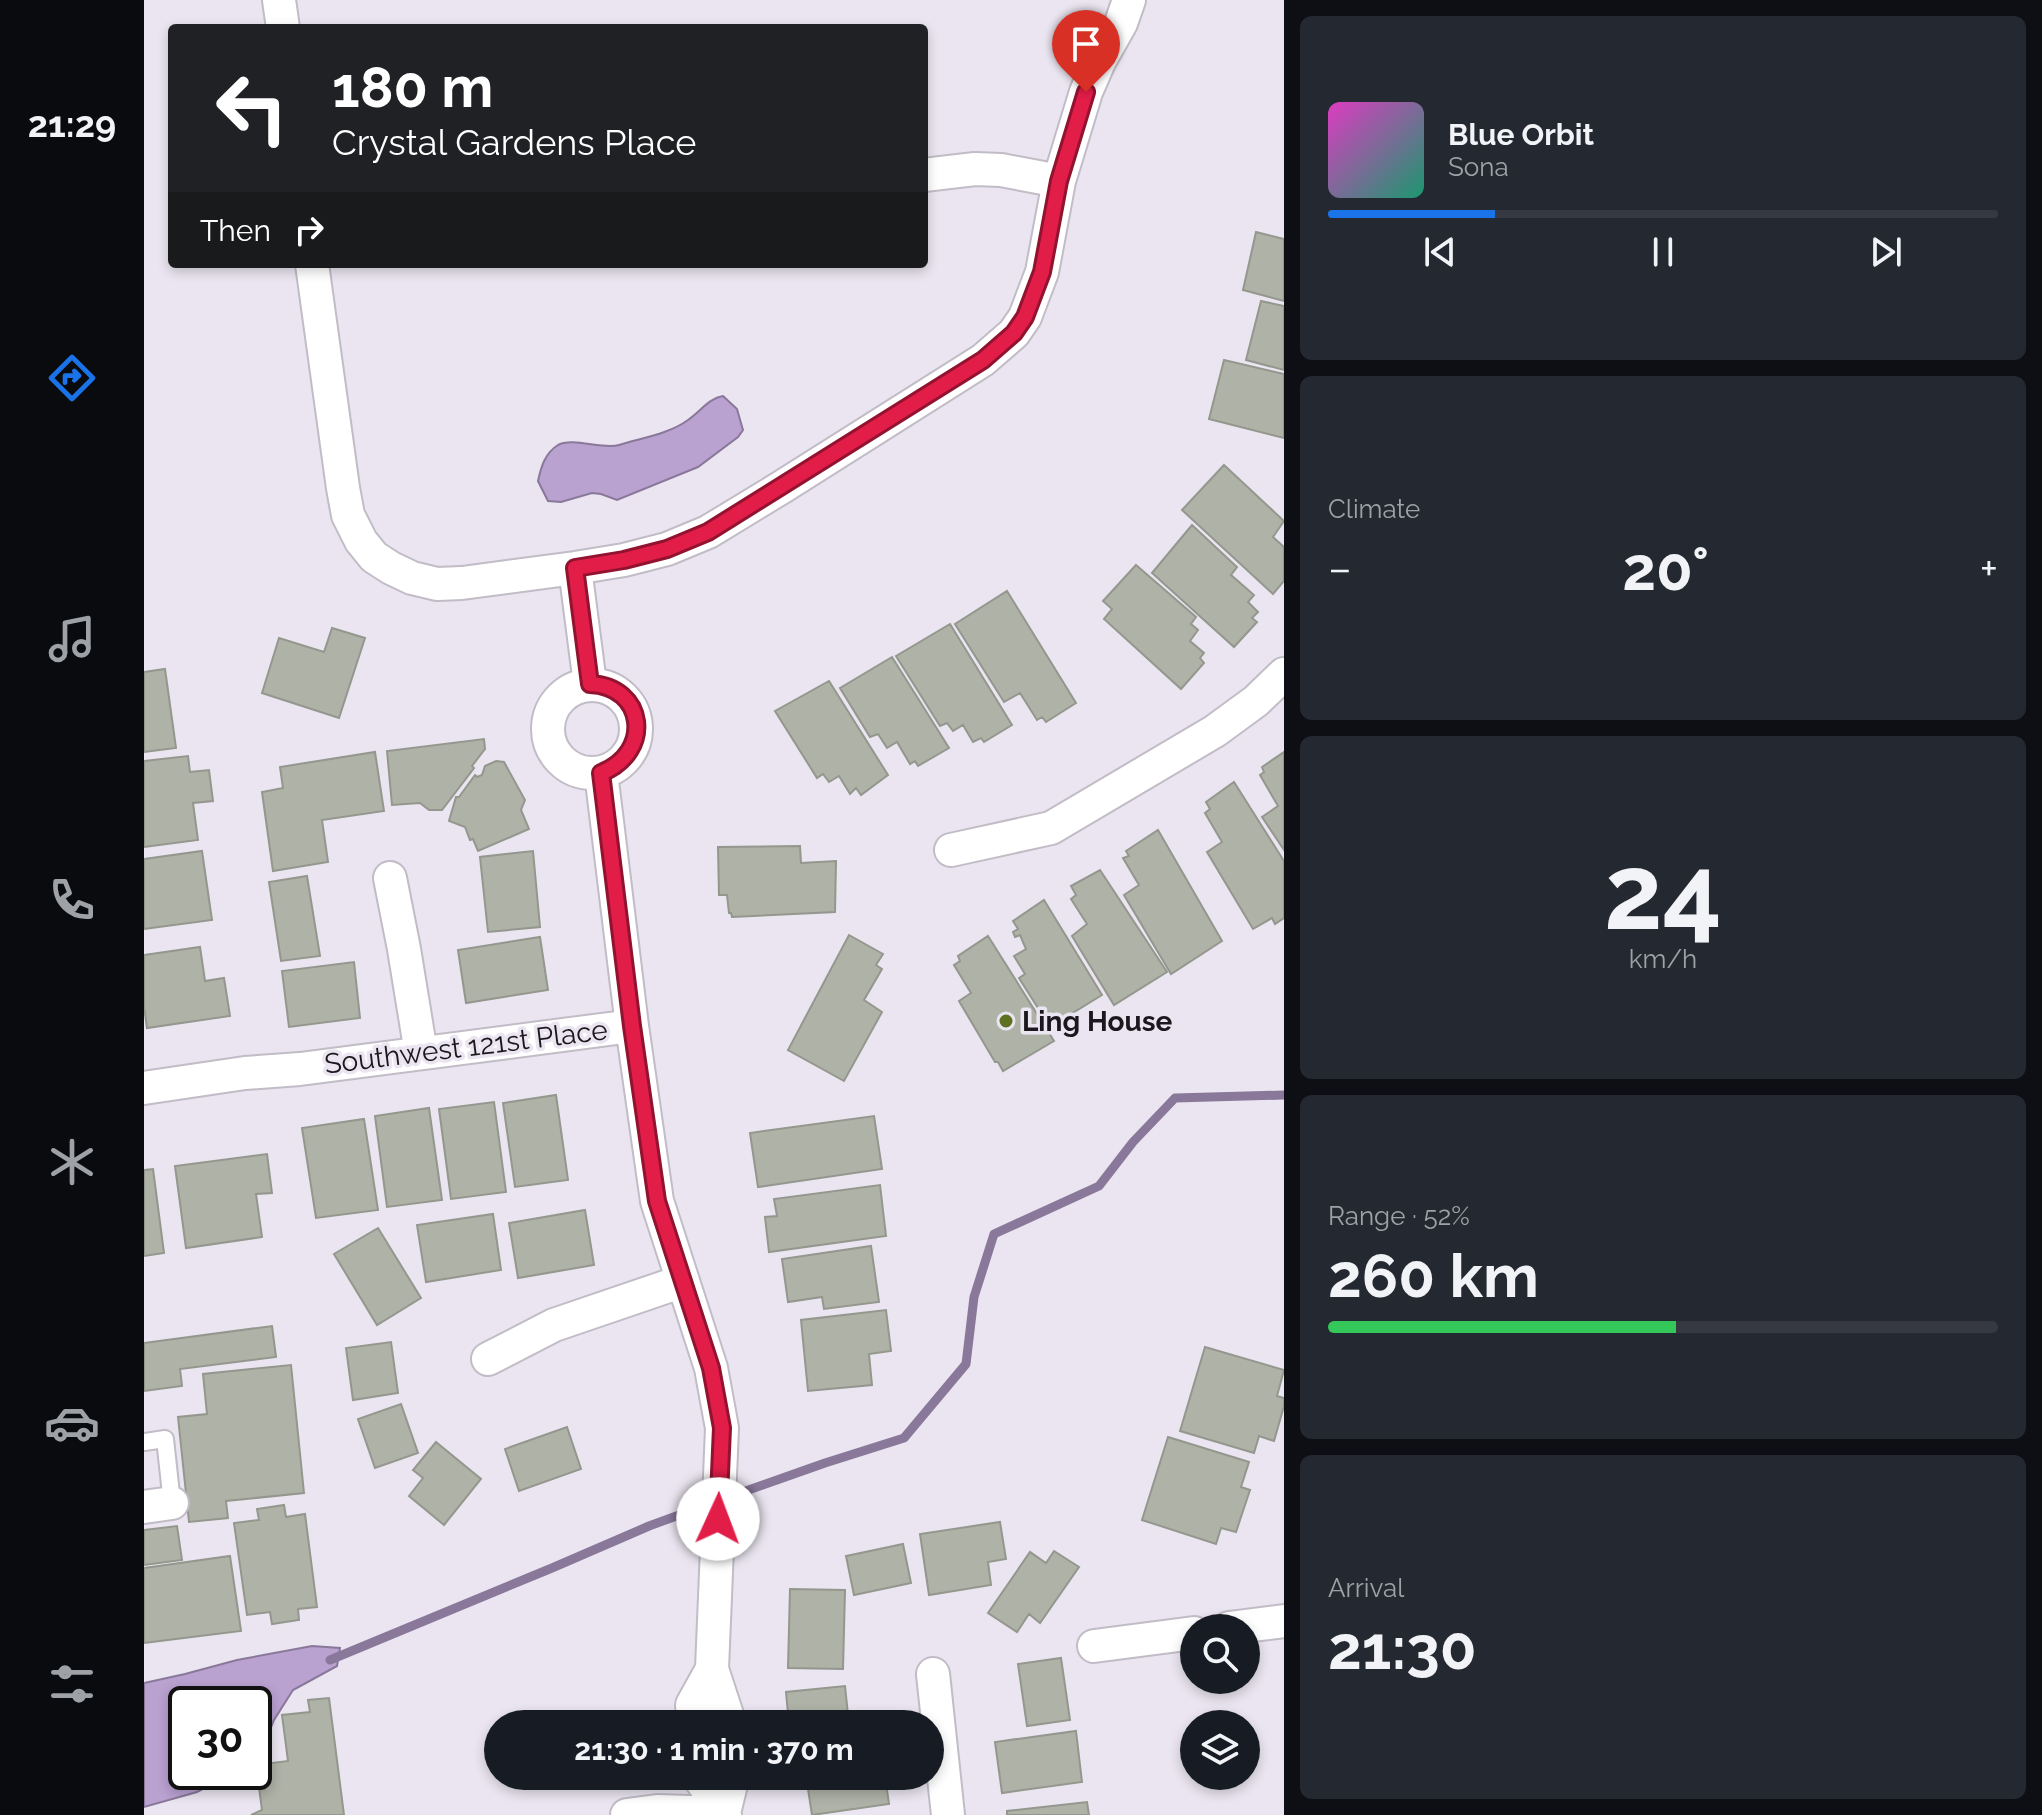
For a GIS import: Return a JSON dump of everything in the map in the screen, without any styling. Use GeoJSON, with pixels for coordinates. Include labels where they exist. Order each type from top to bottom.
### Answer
{"type":"FeatureCollection","features":[{"type":"Feature","properties":{"kind":"street"},"geometry":{"type":"LineString","coordinates":[[279,0],[282,24]]}},
{"type":"Feature","properties":{"kind":"street"},"geometry":{"type":"LineString","coordinates":[[313,268],[348,515],[361,541],[374,557],[412,578],[437,584],[575,568],[667,549],[708,532],[983,360],[1014,333],[1025,317],[1042,272],[1059,181],[1086,92],[1121,23],[1129,0]]}},
{"type":"Feature","properties":{"kind":"street"},"geometry":{"type":"LineString","coordinates":[[928,175],[975,169],[1001,170],[1059,181]]}},
{"type":"Feature","properties":{"kind":"street"},"geometry":{"type":"LineString","coordinates":[[575,568],[590,684]]}},
{"type":"Feature","properties":{"kind":"street"},"geometry":{"type":"LineString","coordinates":[[951,850],[1051,828],[1215,731],[1256,701],[1284,674]]}},
{"type":"Feature","properties":{"kind":"street"},"geometry":{"type":"LineString","coordinates":[[590,684],[611,688],[623,696],[635,715],[637,733],[630,752],[615,767],[601,773],[577,771],[562,762],[549,742],[547,726],[553,707],[564,694],[579,686],[590,684]]}},
{"type":"Feature","properties":{"kind":"street"},"geometry":{"type":"LineString","coordinates":[[601,773],[657,1201],[711,1368],[722,1428],[712,1669],[725,1710]]}},
{"type":"Feature","properties":{"kind":"street"},"geometry":{"type":"LineString","coordinates":[[390,878],[421,1053]]}},
{"type":"Feature","properties":{"kind":"street","name":"Southwest 121st Place"},"geometry":{"type":"LineString","coordinates":[[144,1088],[632,1026]]}},
{"type":"Feature","properties":{"kind":"street"},"geometry":{"type":"LineString","coordinates":[[488,1359],[554,1325],[683,1281]]}},
{"type":"Feature","properties":{"kind":"street"},"geometry":{"type":"LineString","coordinates":[[1260,1624],[1284,1621]]}},
{"type":"Feature","properties":{"kind":"street"},"geometry":{"type":"LineString","coordinates":[[1094,1646],[1180,1635]]}},
{"type":"Feature","properties":{"kind":"street"},"geometry":{"type":"LineString","coordinates":[[693,1710],[692,1705],[712,1669]]}},
{"type":"Feature","properties":{"kind":"street"},"geometry":{"type":"LineString","coordinates":[[933,1674],[948,1815]]}},
{"type":"Feature","properties":{"kind":"street"},"geometry":{"type":"LineString","coordinates":[[708,1790],[724,1814]]}},
{"type":"Feature","properties":{"kind":"street"},"geometry":{"type":"LineString","coordinates":[[724,1814],[730,1790]]}},
{"type":"Feature","properties":{"kind":"street"},"geometry":{"type":"LineString","coordinates":[[627,1815],[657,1811],[724,1814]]}},
{"type":"Feature","properties":{"kind":"lane"},"geometry":{"type":"LineString","coordinates":[[144,1442],[165,1439],[158,1505]]}},
{"type":"Feature","properties":{"kind":"shaded area"},"geometry":{"type":"Polygon","coordinates":[[[723,396],[737,409],[743,430],[698,467],[617,500],[592,493],[561,502],[548,501],[538,481],[547,456],[558,445],[572,442],[612,446],[655,435],[680,425],[709,402],[723,396]]]}},
{"type":"Feature","properties":{"kind":"shaded area"},"geometry":{"type":"Polygon","coordinates":[[[312,1646],[340,1648],[337,1666],[293,1690],[272,1725],[272,1686],[168,1686],[168,1790],[201,1790],[144,1807],[144,1683],[237,1660],[312,1646]]]}},
{"type":"Feature","properties":{"kind":"building"},"geometry":{"type":"Polygon","coordinates":[[[1256,232],[1284,239],[1284,301],[1243,290],[1256,232]]]}},
{"type":"Feature","properties":{"kind":"building"},"geometry":{"type":"Polygon","coordinates":[[[1261,301],[1284,306],[1284,370],[1246,360],[1261,301]]]}},
{"type":"Feature","properties":{"kind":"building"},"geometry":{"type":"Polygon","coordinates":[[[1224,360],[1284,374],[1284,438],[1209,419],[1224,360]]]}},
{"type":"Feature","properties":{"kind":"building"},"geometry":{"type":"Polygon","coordinates":[[[1224,465],[1284,521],[1273,537],[1284,547],[1284,581],[1273,594],[1182,510],[1224,465]]]}},
{"type":"Feature","properties":{"kind":"building"},"geometry":{"type":"Polygon","coordinates":[[[1192,525],[1237,567],[1231,575],[1254,595],[1248,602],[1258,612],[1252,618],[1257,622],[1234,647],[1152,573],[1192,525]]]}},
{"type":"Feature","properties":{"kind":"building"},"geometry":{"type":"Polygon","coordinates":[[[1136,565],[1196,617],[1191,624],[1198,630],[1190,641],[1204,653],[1200,658],[1204,663],[1181,689],[1104,619],[1112,609],[1103,601],[1136,565]]]}},
{"type":"Feature","properties":{"kind":"building"},"geometry":{"type":"Polygon","coordinates":[[[1007,591],[1076,703],[1046,722],[1042,717],[1037,720],[1020,693],[1004,702],[955,624],[1007,591]]]}},
{"type":"Feature","properties":{"kind":"building"},"geometry":{"type":"Polygon","coordinates":[[[950,624],[1012,725],[984,742],[981,738],[973,742],[963,725],[953,731],[947,723],[940,726],[896,656],[950,624]]]}},
{"type":"Feature","properties":{"kind":"building"},"geometry":{"type":"Polygon","coordinates":[[[332,628],[365,638],[339,718],[262,693],[279,638],[324,652],[332,628]]]}},
{"type":"Feature","properties":{"kind":"building"},"geometry":{"type":"Polygon","coordinates":[[[892,657],[949,748],[918,766],[915,761],[910,764],[897,742],[887,748],[878,734],[870,737],[840,688],[892,657]]]}},
{"type":"Feature","properties":{"kind":"building"},"geometry":{"type":"Polygon","coordinates":[[[165,669],[176,748],[144,752],[144,672],[165,669]]]}},
{"type":"Feature","properties":{"kind":"building"},"geometry":{"type":"Polygon","coordinates":[[[829,681],[888,775],[861,795],[856,788],[850,794],[839,776],[829,782],[823,774],[817,778],[775,711],[829,681]]]}},
{"type":"Feature","properties":{"kind":"building"},"geometry":{"type":"Polygon","coordinates":[[[484,739],[485,749],[472,766],[474,768],[442,810],[429,810],[420,803],[392,805],[387,751],[484,739]]]}},
{"type":"Feature","properties":{"kind":"building"},"geometry":{"type":"Polygon","coordinates":[[[375,752],[384,811],[322,820],[328,862],[273,871],[262,792],[283,788],[280,767],[375,752]]]}},
{"type":"Feature","properties":{"kind":"building"},"geometry":{"type":"Polygon","coordinates":[[[1284,752],[1284,850],[1262,817],[1278,806],[1260,775],[1264,772],[1262,767],[1284,752]]]}},
{"type":"Feature","properties":{"kind":"building"},"geometry":{"type":"Polygon","coordinates":[[[188,756],[190,772],[209,770],[213,801],[193,803],[198,840],[144,847],[144,761],[188,756]]]}},
{"type":"Feature","properties":{"kind":"building"},"geometry":{"type":"Polygon","coordinates":[[[496,761],[504,762],[525,800],[521,810],[529,829],[478,851],[465,827],[449,821],[456,797],[475,775],[482,775],[485,766],[496,761]]]}},
{"type":"Feature","properties":{"kind":"building"},"geometry":{"type":"Polygon","coordinates":[[[1234,782],[1284,861],[1284,918],[1275,924],[1272,918],[1253,929],[1207,852],[1222,842],[1205,813],[1210,809],[1206,802],[1234,782]]]}},
{"type":"Feature","properties":{"kind":"building"},"geometry":{"type":"Polygon","coordinates":[[[1158,830],[1222,941],[1171,974],[1124,895],[1139,885],[1123,858],[1129,856],[1126,851],[1158,830]]]}},
{"type":"Feature","properties":{"kind":"building"},"geometry":{"type":"Polygon","coordinates":[[[800,846],[801,863],[836,861],[835,912],[732,917],[727,895],[719,895],[718,847],[800,846]]]}},
{"type":"Feature","properties":{"kind":"building"},"geometry":{"type":"Polygon","coordinates":[[[202,851],[212,920],[144,929],[144,859],[202,851]]]}},
{"type":"Feature","properties":{"kind":"building"},"geometry":{"type":"Polygon","coordinates":[[[533,851],[540,927],[488,932],[480,857],[533,851]]]}},
{"type":"Feature","properties":{"kind":"building"},"geometry":{"type":"Polygon","coordinates":[[[1100,870],[1167,972],[1114,1005],[1072,936],[1087,924],[1071,899],[1076,895],[1071,886],[1100,870]]]}},
{"type":"Feature","properties":{"kind":"building"},"geometry":{"type":"Polygon","coordinates":[[[307,876],[320,956],[281,961],[269,882],[307,876]]]}},
{"type":"Feature","properties":{"kind":"building"},"geometry":{"type":"Polygon","coordinates":[[[1044,900],[1102,995],[1050,1027],[1019,978],[1025,974],[1014,956],[1026,949],[1020,935],[1015,937],[1013,932],[1018,929],[1013,921],[1044,900]]]}},
{"type":"Feature","properties":{"kind":"building"},"geometry":{"type":"Polygon","coordinates":[[[849,935],[883,954],[876,965],[882,969],[864,1000],[882,1012],[844,1081],[788,1050],[849,935]]]}},
{"type":"Feature","properties":{"kind":"building","name":"Ling House"},"geometry":{"type":"Polygon","coordinates":[[[988,936],[1054,1041],[1003,1071],[959,1001],[971,993],[954,965],[960,961],[958,956],[988,936]]]}},
{"type":"Feature","properties":{"kind":"building"},"geometry":{"type":"Polygon","coordinates":[[[540,937],[548,990],[466,1003],[458,950],[540,937]]]}},
{"type":"Feature","properties":{"kind":"building"},"geometry":{"type":"Polygon","coordinates":[[[200,947],[205,981],[224,978],[230,1016],[147,1028],[144,955],[200,947]]]}},
{"type":"Feature","properties":{"kind":"building"},"geometry":{"type":"Polygon","coordinates":[[[354,962],[360,1018],[289,1027],[282,971],[354,962]]]}},
{"type":"Feature","properties":{"kind":"building"},"geometry":{"type":"Polygon","coordinates":[[[556,1095],[568,1180],[515,1187],[503,1103],[556,1095]]]}},
{"type":"Feature","properties":{"kind":"building"},"geometry":{"type":"Polygon","coordinates":[[[494,1102],[506,1192],[451,1199],[439,1109],[494,1102]]]}},
{"type":"Feature","properties":{"kind":"building"},"geometry":{"type":"Polygon","coordinates":[[[429,1108],[442,1200],[387,1207],[375,1116],[429,1108]]]}},
{"type":"Feature","properties":{"kind":"building"},"geometry":{"type":"Polygon","coordinates":[[[874,1116],[882,1169],[758,1187],[750,1133],[874,1116]]]}},
{"type":"Feature","properties":{"kind":"building"},"geometry":{"type":"Polygon","coordinates":[[[364,1119],[378,1210],[316,1218],[302,1128],[364,1119]]]}},
{"type":"Feature","properties":{"kind":"building"},"geometry":{"type":"Polygon","coordinates":[[[267,1154],[272,1193],[256,1194],[262,1237],[186,1248],[175,1166],[267,1154]]]}},
{"type":"Feature","properties":{"kind":"building"},"geometry":{"type":"Polygon","coordinates":[[[153,1169],[164,1253],[144,1256],[144,1170],[153,1169]]]}},
{"type":"Feature","properties":{"kind":"building"},"geometry":{"type":"Polygon","coordinates":[[[880,1185],[886,1236],[769,1252],[765,1217],[777,1216],[774,1199],[880,1185]]]}},
{"type":"Feature","properties":{"kind":"building"},"geometry":{"type":"Polygon","coordinates":[[[585,1210],[594,1265],[518,1278],[509,1223],[585,1210]]]}},
{"type":"Feature","properties":{"kind":"building"},"geometry":{"type":"Polygon","coordinates":[[[493,1214],[501,1270],[426,1282],[417,1225],[493,1214]]]}},
{"type":"Feature","properties":{"kind":"building"},"geometry":{"type":"Polygon","coordinates":[[[378,1228],[421,1298],[377,1325],[334,1254],[378,1228]]]}},
{"type":"Feature","properties":{"kind":"building"},"geometry":{"type":"Polygon","coordinates":[[[871,1246],[879,1302],[824,1309],[822,1297],[788,1302],[782,1259],[871,1246]]]}},
{"type":"Feature","properties":{"kind":"building"},"geometry":{"type":"Polygon","coordinates":[[[886,1310],[891,1351],[869,1354],[872,1385],[808,1391],[801,1320],[886,1310]]]}},
{"type":"Feature","properties":{"kind":"building"},"geometry":{"type":"Polygon","coordinates":[[[272,1326],[276,1357],[180,1369],[182,1386],[144,1391],[144,1343],[272,1326]]]}},
{"type":"Feature","properties":{"kind":"building"},"geometry":{"type":"Polygon","coordinates":[[[391,1342],[398,1393],[353,1400],[346,1348],[391,1342]]]}},
{"type":"Feature","properties":{"kind":"building"},"geometry":{"type":"Polygon","coordinates":[[[1205,1347],[1284,1370],[1277,1396],[1284,1398],[1284,1406],[1274,1441],[1259,1436],[1254,1453],[1180,1431],[1205,1347]]]}},
{"type":"Feature","properties":{"kind":"building"},"geometry":{"type":"Polygon","coordinates":[[[291,1365],[304,1493],[226,1501],[228,1518],[189,1522],[178,1417],[207,1414],[203,1374],[291,1365]]]}},
{"type":"Feature","properties":{"kind":"building"},"geometry":{"type":"Polygon","coordinates":[[[401,1404],[418,1453],[375,1468],[358,1419],[401,1404]]]}},
{"type":"Feature","properties":{"kind":"building"},"geometry":{"type":"Polygon","coordinates":[[[567,1427],[581,1469],[519,1491],[505,1449],[567,1427]]]}},
{"type":"Feature","properties":{"kind":"building"},"geometry":{"type":"Polygon","coordinates":[[[1168,1437],[1249,1462],[1241,1487],[1250,1490],[1236,1532],[1221,1528],[1216,1544],[1142,1520],[1168,1437]]]}},
{"type":"Feature","properties":{"kind":"building"},"geometry":{"type":"Polygon","coordinates":[[[436,1442],[481,1479],[444,1525],[409,1496],[423,1478],[413,1470],[436,1442]]]}},
{"type":"Feature","properties":{"kind":"building"},"geometry":{"type":"Polygon","coordinates":[[[284,1505],[286,1517],[305,1514],[317,1607],[298,1609],[299,1620],[272,1624],[270,1612],[247,1615],[234,1523],[259,1520],[257,1509],[284,1505]]]}},
{"type":"Feature","properties":{"kind":"building"},"geometry":{"type":"Polygon","coordinates":[[[1000,1522],[1006,1559],[988,1562],[991,1585],[929,1595],[920,1534],[1000,1522]]]}},
{"type":"Feature","properties":{"kind":"building"},"geometry":{"type":"Polygon","coordinates":[[[177,1526],[182,1560],[144,1565],[144,1530],[177,1526]]]}},
{"type":"Feature","properties":{"kind":"building"},"geometry":{"type":"Polygon","coordinates":[[[903,1544],[911,1583],[854,1595],[846,1556],[903,1544]]]}},
{"type":"Feature","properties":{"kind":"building"},"geometry":{"type":"Polygon","coordinates":[[[1054,1551],[1079,1567],[1040,1623],[1029,1614],[1017,1632],[988,1613],[1030,1552],[1046,1563],[1054,1551]]]}},
{"type":"Feature","properties":{"kind":"building"},"geometry":{"type":"Polygon","coordinates":[[[230,1556],[241,1631],[144,1643],[144,1568],[230,1556]]]}},
{"type":"Feature","properties":{"kind":"building"},"geometry":{"type":"Polygon","coordinates":[[[790,1589],[845,1590],[843,1669],[788,1668],[790,1589]]]}},
{"type":"Feature","properties":{"kind":"building"},"geometry":{"type":"Polygon","coordinates":[[[1061,1658],[1070,1720],[1027,1726],[1018,1664],[1061,1658]]]}},
{"type":"Feature","properties":{"kind":"building"},"geometry":{"type":"Polygon","coordinates":[[[845,1686],[848,1710],[788,1710],[786,1692],[845,1686]]]}},
{"type":"Feature","properties":{"kind":"building"},"geometry":{"type":"Polygon","coordinates":[[[329,1698],[344,1815],[251,1815],[262,1810],[259,1790],[272,1790],[272,1763],[288,1761],[282,1715],[310,1712],[308,1700],[329,1698]]]}},
{"type":"Feature","properties":{"kind":"building"},"geometry":{"type":"Polygon","coordinates":[[[1076,1731],[1082,1782],[1002,1793],[995,1742],[1076,1731]]]}},
{"type":"Feature","properties":{"kind":"building"},"geometry":{"type":"Polygon","coordinates":[[[808,1790],[887,1790],[889,1804],[812,1815],[808,1790]]]}},
{"type":"Feature","properties":{"kind":"building"},"geometry":{"type":"Polygon","coordinates":[[[1087,1802],[1089,1815],[1007,1815],[1007,1811],[1087,1802]]]}},
{"type":"Feature","properties":{"kind":"waterway"},"geometry":{"type":"LineString","coordinates":[[726,1498],[904,1438],[966,1364],[974,1297],[994,1234],[1099,1186],[1133,1142],[1175,1098],[1284,1095]]}},
{"type":"Feature","properties":{"kind":"waterway"},"geometry":{"type":"LineString","coordinates":[[330,1660],[649,1526],[712,1503]]}},
{"type":"Feature","properties":{"kind":"place","name":"Ling House"},"geometry":{"type":"Point","coordinates":[1006,1021]}},
{"type":"Feature","properties":{"kind":"route"},"geometry":{"type":"LineString","coordinates":[[718,1519],[722,1428],[711,1368],[657,1201],[601,773],[615,767],[630,752],[637,733],[635,715],[623,696],[611,688],[590,684],[575,568],[667,549],[708,532],[983,360],[1014,333],[1025,317],[1042,272],[1059,181],[1086,92]]}}]}
